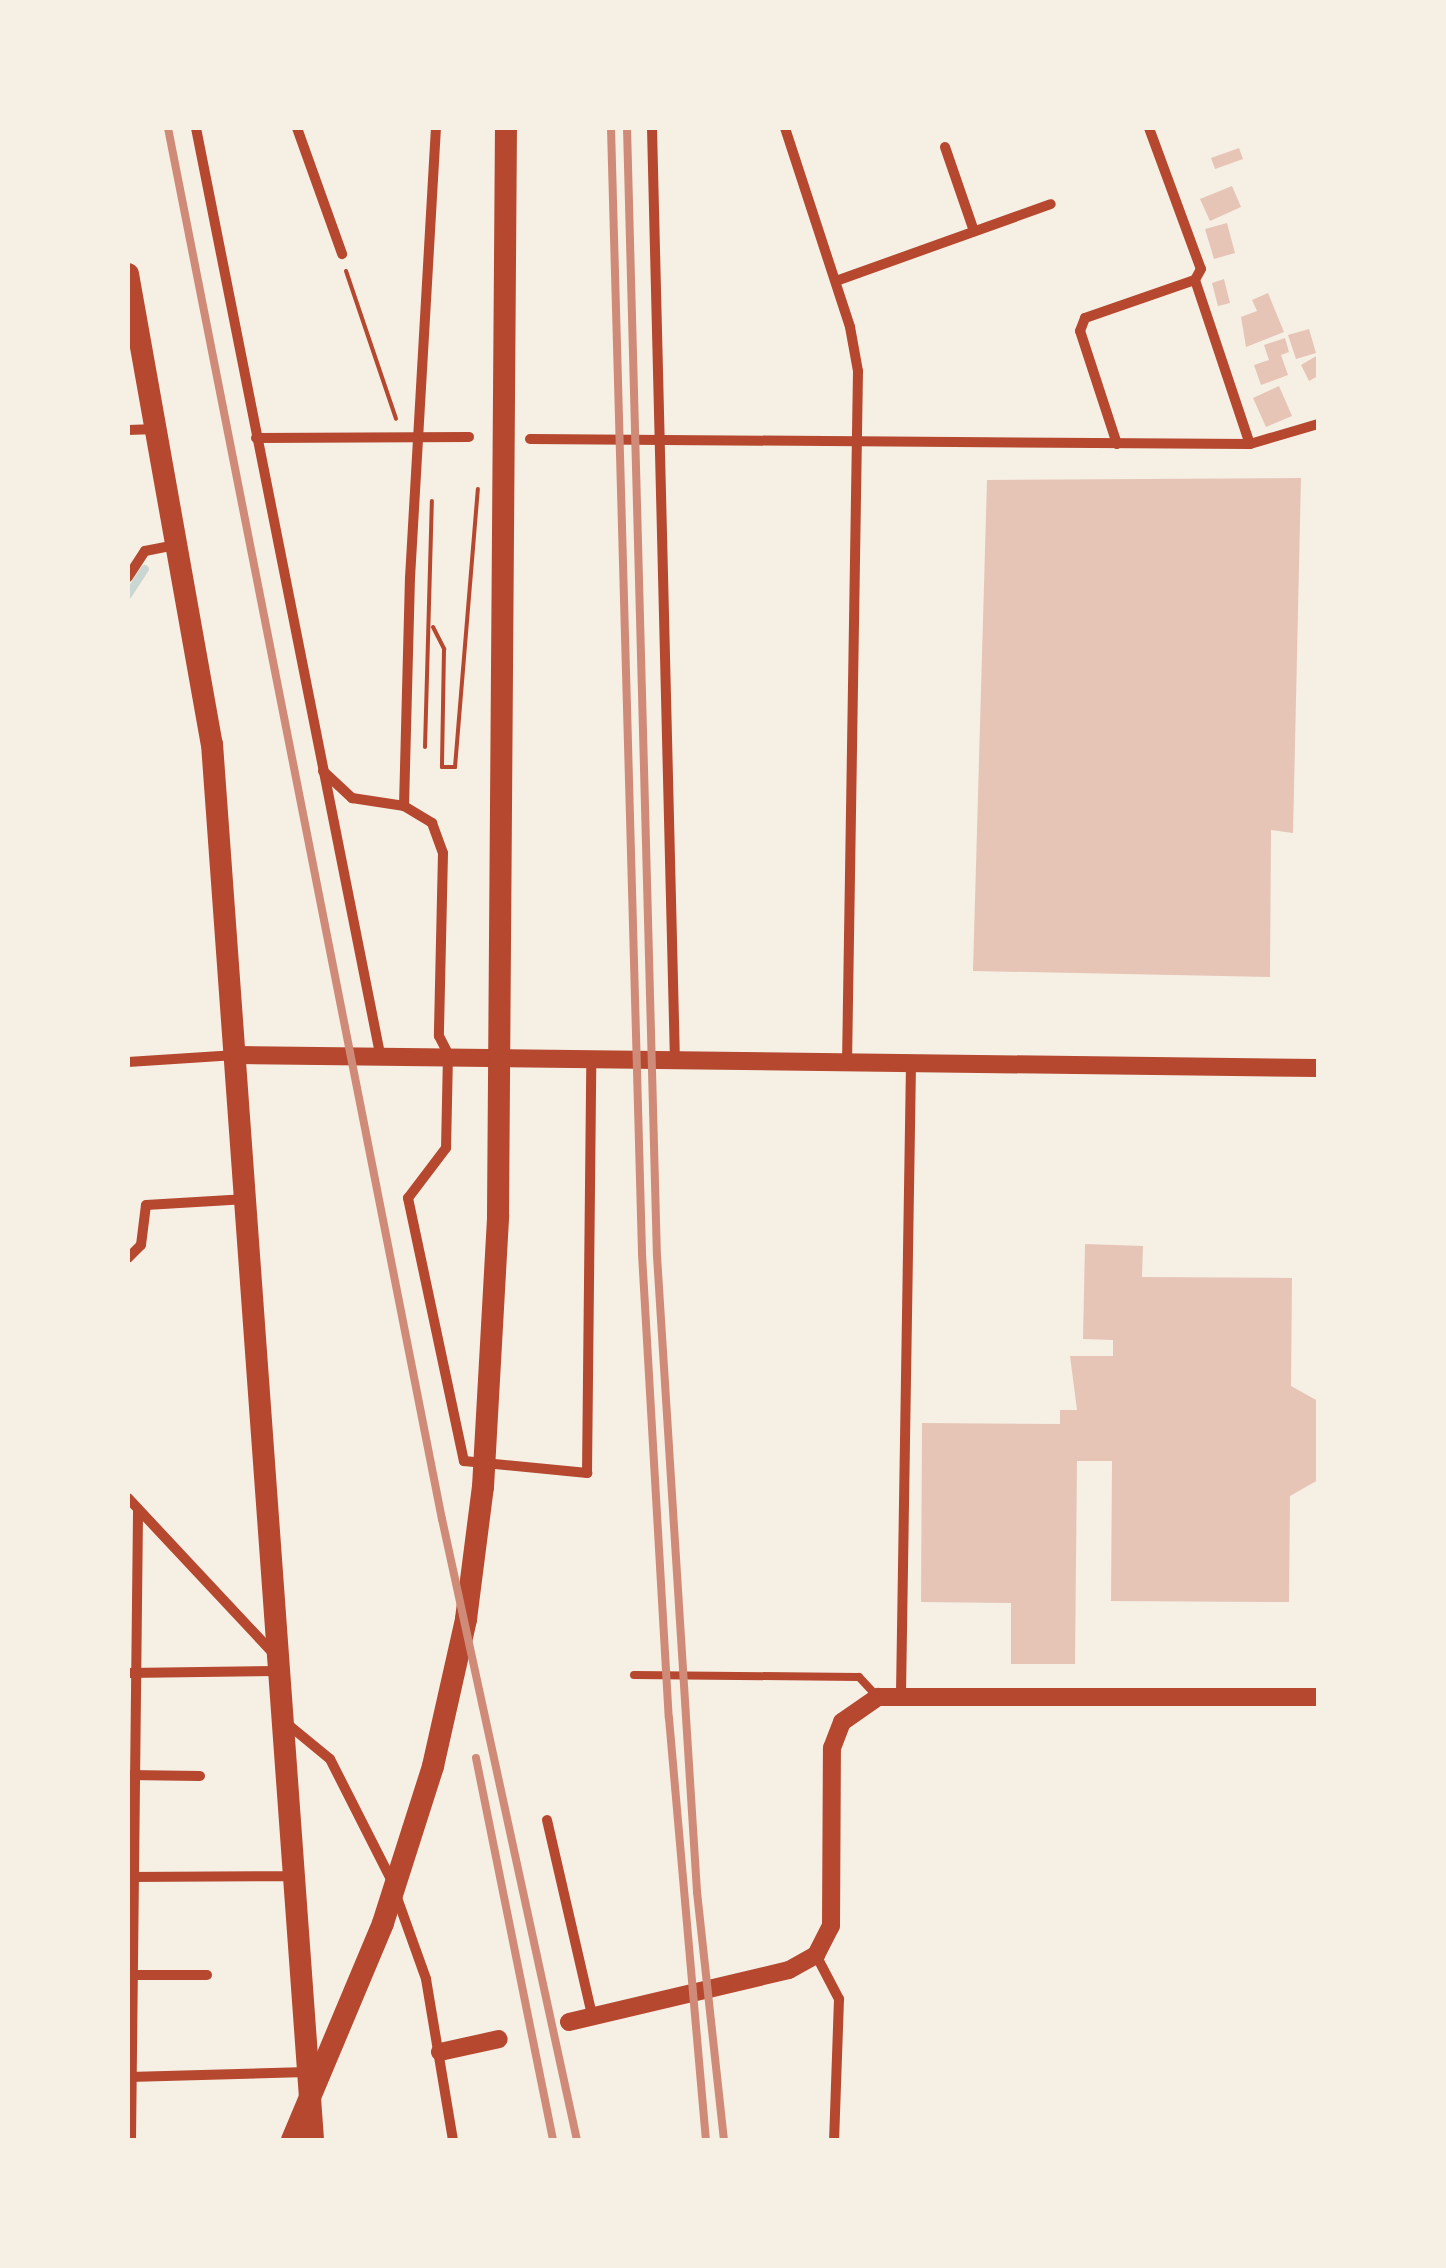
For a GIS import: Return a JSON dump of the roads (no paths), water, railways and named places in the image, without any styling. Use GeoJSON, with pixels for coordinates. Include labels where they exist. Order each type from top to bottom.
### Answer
{"type":"FeatureCollection","features":[{"type":"Feature","properties":{"kind":"highway"},"geometry":{"type":"LineString","coordinates":[[292,2140],[399,1876],[446,1716],[466,1620],[482,1487],[498,1215],[506,128]]}},
{"type":"Feature","properties":{"kind":"highway"},"geometry":{"type":"LineString","coordinates":[[128,274],[180,545],[212,744],[239,1055],[276,1662],[313,2140]]}},
{"type":"Feature","properties":{"kind":"street"},"geometry":{"type":"LineString","coordinates":[[196,128],[380,1054]]}},
{"type":"Feature","properties":{"kind":"street"},"geometry":{"type":"LineString","coordinates":[[297,128],[342,254]]}},
{"type":"Feature","properties":{"kind":"street"},"geometry":{"type":"LineString","coordinates":[[404,806],[436,128]]}},
{"type":"Feature","properties":{"kind":"street"},"geometry":{"type":"LineString","coordinates":[[652,128],[675,1060]]}},
{"type":"Feature","properties":{"kind":"street"},"geometry":{"type":"LineString","coordinates":[[785,128],[836,280],[858,371],[847,1065]]}},
{"type":"Feature","properties":{"kind":"street"},"geometry":{"type":"LineString","coordinates":[[1149,128],[1200,269],[1196,280],[1250,444]]}},
{"type":"Feature","properties":{"kind":"street"},"geometry":{"type":"LineString","coordinates":[[945,147],[974,231]]}},
{"type":"Feature","properties":{"kind":"street"},"geometry":{"type":"LineString","coordinates":[[836,280],[1051,204]]}},
{"type":"Feature","properties":{"kind":"street"},"geometry":{"type":"LineString","coordinates":[[1118,444],[1080,331],[1085,318],[1196,280]]}},
{"type":"Feature","properties":{"kind":"street"},"geometry":{"type":"LineString","coordinates":[[530,439],[1250,444],[1318,424]]}},
{"type":"Feature","properties":{"kind":"street"},"geometry":{"type":"LineString","coordinates":[[128,430],[159,429]]}},
{"type":"Feature","properties":{"kind":"street"},"geometry":{"type":"LineString","coordinates":[[256,438],[468,437]]}},
{"type":"Feature","properties":{"kind":"street"},"geometry":{"type":"LineString","coordinates":[[128,577],[145,551],[180,545]]}},
{"type":"Feature","properties":{"kind":"street"},"geometry":{"type":"LineString","coordinates":[[324,771],[352,798],[404,806],[432,822],[444,853],[440,1036],[448,1054],[446,1148],[408,1198],[464,1461],[588,1472],[590,1056]]}},
{"type":"Feature","properties":{"kind":"street"},"geometry":{"type":"LineString","coordinates":[[128,1062],[239,1055],[448,1054],[847,1065],[1318,1068]]}},
{"type":"Feature","properties":{"kind":"street"},"geometry":{"type":"LineString","coordinates":[[901,1693],[910,1065]]}},
{"type":"Feature","properties":{"kind":"street"},"geometry":{"type":"LineString","coordinates":[[128,1258],[141,1246],[146,1205],[248,1198]]}},
{"type":"Feature","properties":{"kind":"street"},"geometry":{"type":"LineString","coordinates":[[128,1498],[276,1662]]}},
{"type":"Feature","properties":{"kind":"street"},"geometry":{"type":"LineString","coordinates":[[131,2140],[131,1674],[138,1510]]}},
{"type":"Feature","properties":{"kind":"street"},"geometry":{"type":"LineString","coordinates":[[131,1674],[276,1662]]}},
{"type":"Feature","properties":{"kind":"street"},"geometry":{"type":"LineString","coordinates":[[569,2022],[789,1970],[816,1955],[831,1926],[832,1748],[842,1722],[878,1697],[901,1693],[1318,1697]]}},
{"type":"Feature","properties":{"kind":"street"},"geometry":{"type":"LineString","coordinates":[[280,1718],[330,1758],[383,1857],[426,1979],[453,2140]]}},
{"type":"Feature","properties":{"kind":"street"},"geometry":{"type":"LineString","coordinates":[[131,1775],[200,1776]]}},
{"type":"Feature","properties":{"kind":"street"},"geometry":{"type":"LineString","coordinates":[[546,1820],[592,2015]]}},
{"type":"Feature","properties":{"kind":"street"},"geometry":{"type":"LineString","coordinates":[[130,1877],[293,1876]]}},
{"type":"Feature","properties":{"kind":"street"},"geometry":{"type":"LineString","coordinates":[[816,1955],[839,1999],[834,2140]]}},
{"type":"Feature","properties":{"kind":"street"},"geometry":{"type":"LineString","coordinates":[[130,1975],[206,1975]]}},
{"type":"Feature","properties":{"kind":"street"},"geometry":{"type":"LineString","coordinates":[[440,2052],[499,2039]]}},
{"type":"Feature","properties":{"kind":"street"},"geometry":{"type":"LineString","coordinates":[[129,2077],[308,2072]]}},
{"type":"Feature","properties":{"kind":"lane"},"geometry":{"type":"LineString","coordinates":[[634,1676],[859,1677],[878,1697]]}},
{"type":"Feature","properties":{"kind":"waterway"},"geometry":{"type":"LineString","coordinates":[[128,595],[145,569]]}},
{"type":"Feature","properties":{"kind":"railway"},"geometry":{"type":"LineString","coordinates":[[168,128],[442,1519],[577,2140]]}},
{"type":"Feature","properties":{"kind":"railway"},"geometry":{"type":"LineString","coordinates":[[611,128],[642,1254],[669,1718],[706,2140]]}},
{"type":"Feature","properties":{"kind":"railway"},"geometry":{"type":"LineString","coordinates":[[627,128],[657,1256],[697,1892],[724,2140]]}},
{"type":"Feature","properties":{"kind":"railway"},"geometry":{"type":"LineString","coordinates":[[476,1758],[553,2140]]}}]}
